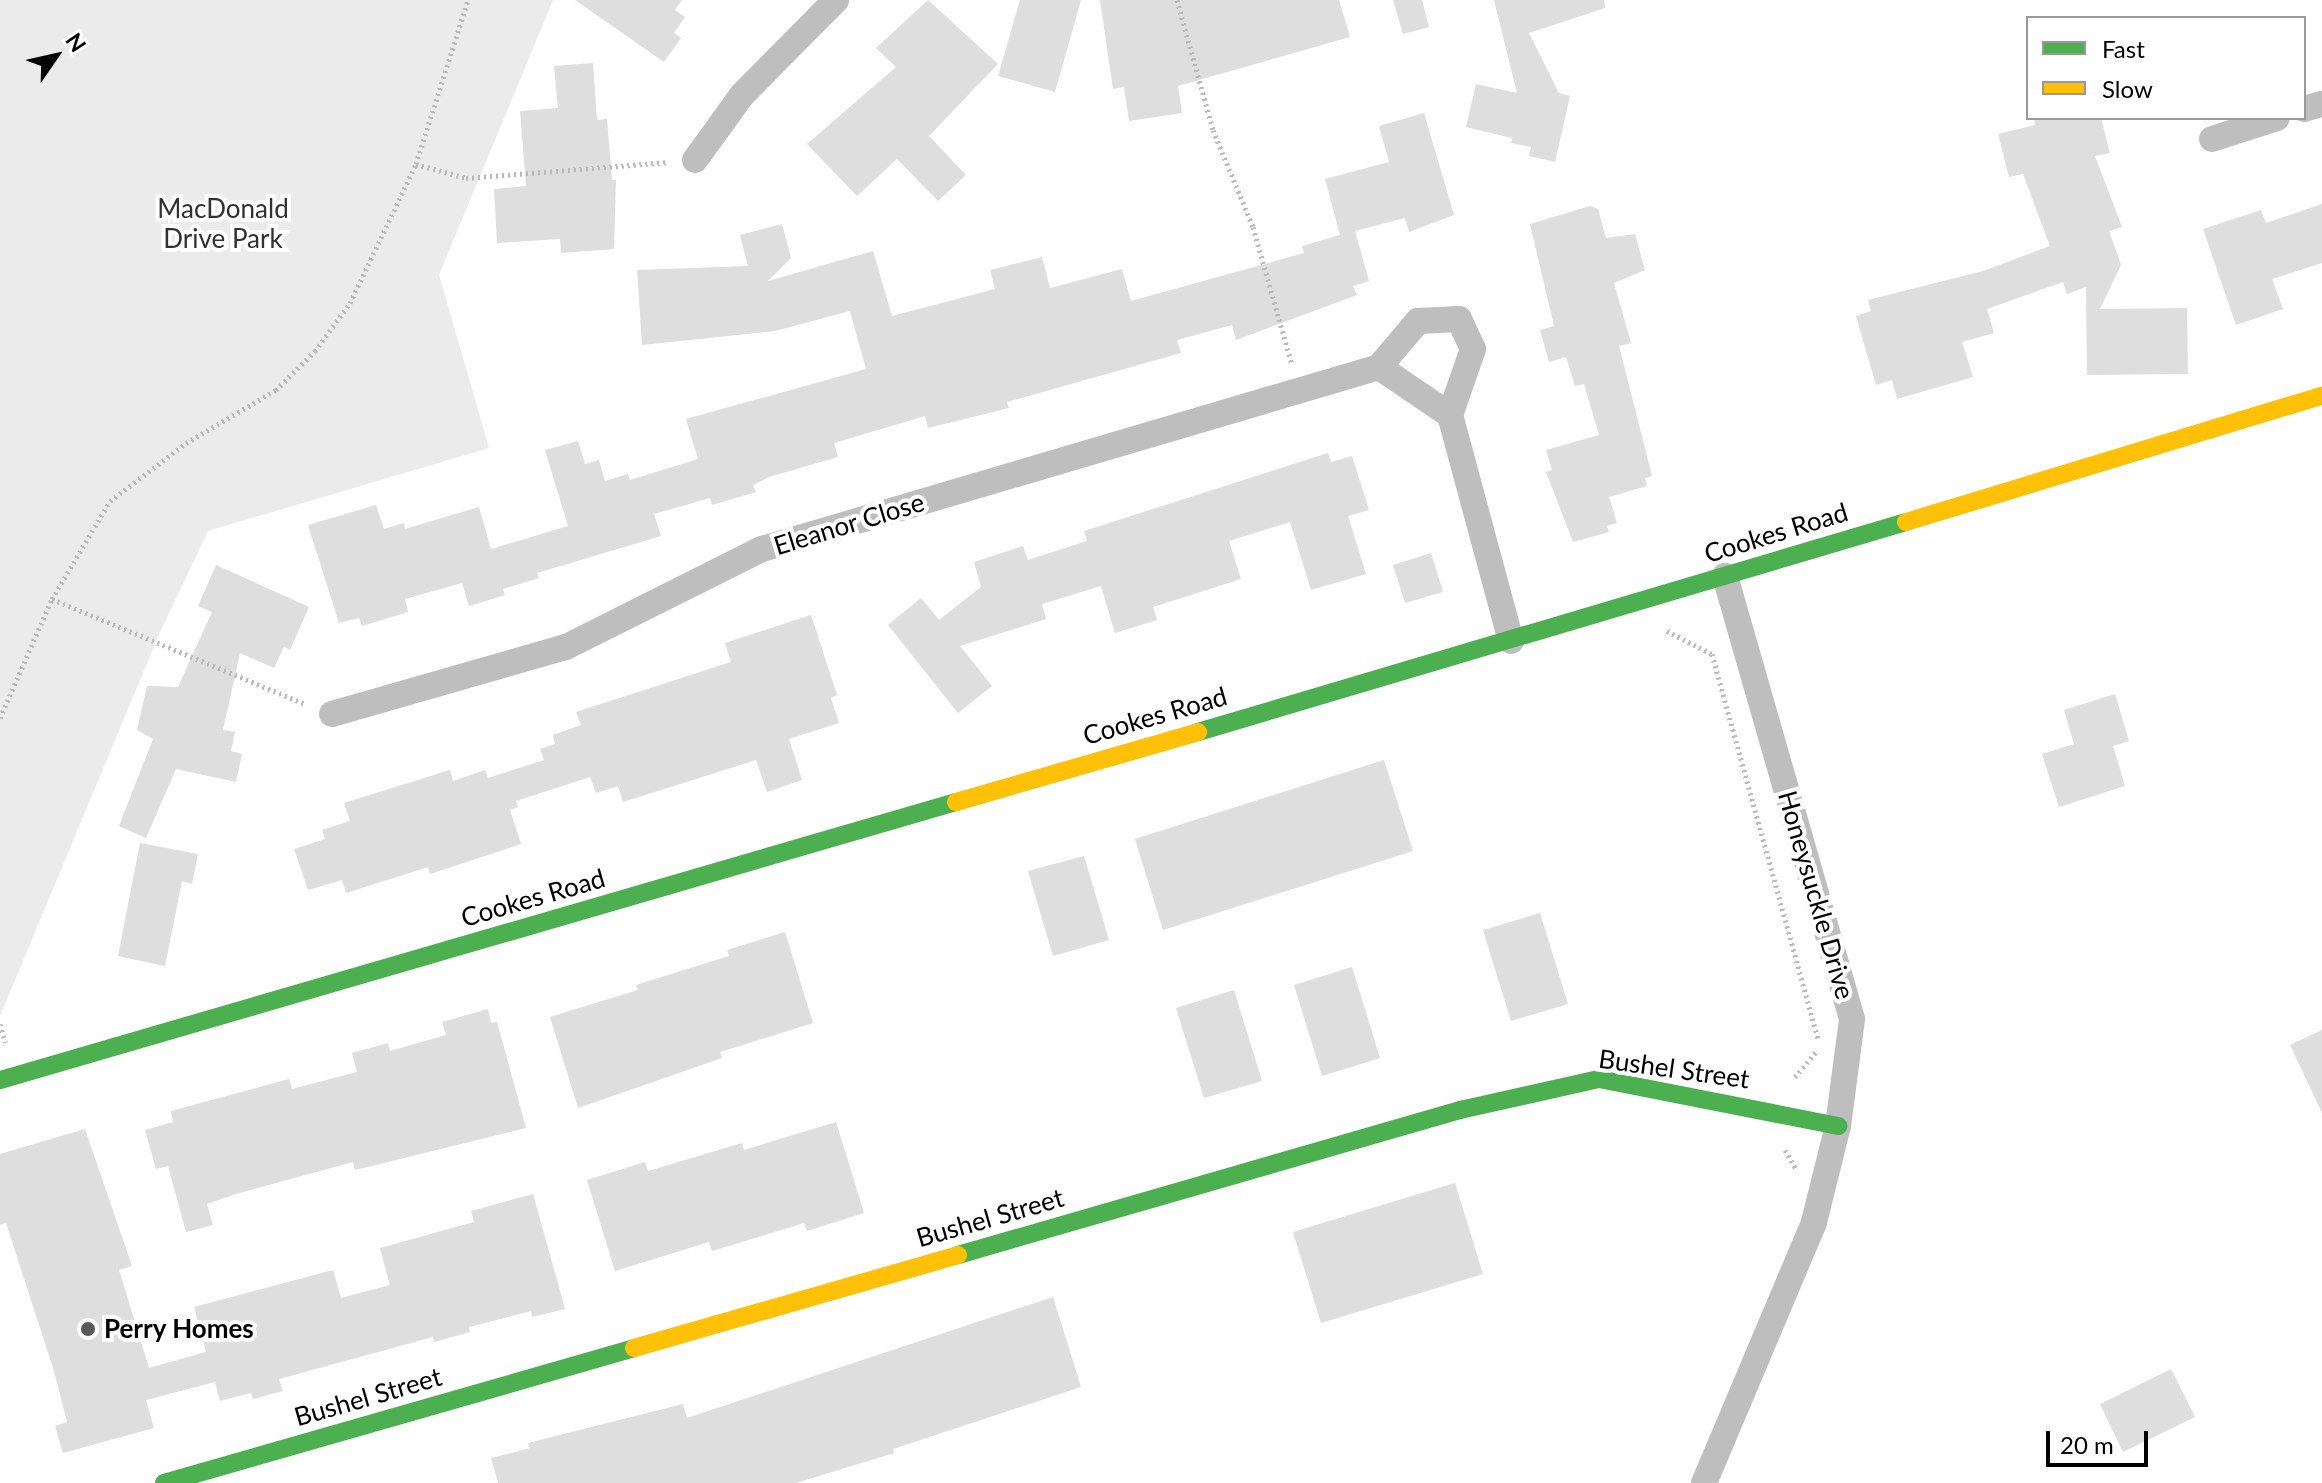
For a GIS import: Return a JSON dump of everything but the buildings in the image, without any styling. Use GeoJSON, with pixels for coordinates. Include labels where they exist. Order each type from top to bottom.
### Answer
{"type":"FeatureCollection","features":[{"type":"Feature","properties":{"kind":"street"},"geometry":{"type":"LineString","coordinates":[[695,160],[742,95],[836,0]]}},
{"type":"Feature","properties":{"kind":"street"},"geometry":{"type":"LineString","coordinates":[[2212,139],[2271,120]]}},
{"type":"Feature","properties":{"kind":"street"},"geometry":{"type":"LineString","coordinates":[[1450,415],[1379,367],[1418,321],[1459,319],[1473,349],[1450,415],[1511,641]]}},
{"type":"Feature","properties":{"kind":"street","name":"Eleanor Close"},"geometry":{"type":"LineString","coordinates":[[332,714],[566,647],[762,549],[1379,367]]}},
{"type":"Feature","properties":{"kind":"street","name":"Cookes Road"},"geometry":{"type":"LineString","coordinates":[[0,1080],[1511,641],[2322,396]]}},
{"type":"Feature","properties":{"kind":"street","name":"Honeysuckle Drive"},"geometry":{"type":"LineString","coordinates":[[1704,1483],[1814,1222],[1838,1126],[1852,1019],[1725,576]]}},
{"type":"Feature","properties":{"kind":"street","name":"Bushel Street"},"geometry":{"type":"LineString","coordinates":[[164,1483],[1460,1110],[1599,1079],[1782,1111],[1838,1126]]}},
{"type":"Feature","properties":{"kind":"path"},"geometry":{"type":"LineString","coordinates":[[0,718],[52,599],[110,501],[186,443],[276,390],[315,351],[350,303],[416,164],[468,0]]}},
{"type":"Feature","properties":{"kind":"path"},"geometry":{"type":"LineString","coordinates":[[1177,0],[1213,130],[1253,227],[1294,373]]}},
{"type":"Feature","properties":{"kind":"path"},"geometry":{"type":"LineString","coordinates":[[416,164],[466,178],[657,163]]}},
{"type":"Feature","properties":{"kind":"path"},"geometry":{"type":"LineString","coordinates":[[52,599],[305,703]]}},
{"type":"Feature","properties":{"kind":"path"},"geometry":{"type":"LineString","coordinates":[[1666,630],[1712,654],[1806,983],[1820,1048],[1792,1079]]}},
{"type":"Feature","properties":{"kind":"path"},"geometry":{"type":"LineString","coordinates":[[0,1024],[8,1048]]}},
{"type":"Feature","properties":{"kind":"green space","name":"MacDonald Drive Park"},"geometry":{"type":"Polygon","coordinates":[[[0,0],[553,0],[439,275],[489,448],[208,531],[160,632],[0,1016],[0,0]]]}},
{"type":"Feature","properties":{"kind":"traffic: fast"},"geometry":{"type":"LineString","coordinates":[[1198,732],[1906,522]]}},
{"type":"Feature","properties":{"kind":"traffic: fast"},"geometry":{"type":"LineString","coordinates":[[0,1080],[956,802]]}},
{"type":"Feature","properties":{"kind":"traffic: fast"},"geometry":{"type":"LineString","coordinates":[[958,1255],[1460,1110],[1599,1079],[1838,1126]]}},
{"type":"Feature","properties":{"kind":"traffic: fast"},"geometry":{"type":"LineString","coordinates":[[164,1483],[634,1348]]}},
{"type":"Feature","properties":{"kind":"traffic: slow"},"geometry":{"type":"LineString","coordinates":[[1906,522],[2322,396]]}},
{"type":"Feature","properties":{"kind":"traffic: slow"},"geometry":{"type":"LineString","coordinates":[[956,802],[1198,732]]}},
{"type":"Feature","properties":{"kind":"traffic: slow"},"geometry":{"type":"LineString","coordinates":[[634,1348],[958,1255]]}},
{"type":"Feature","properties":{"kind":"place","name":"Perry Homes"},"geometry":{"type":"Point","coordinates":[88,1329]}}]}
